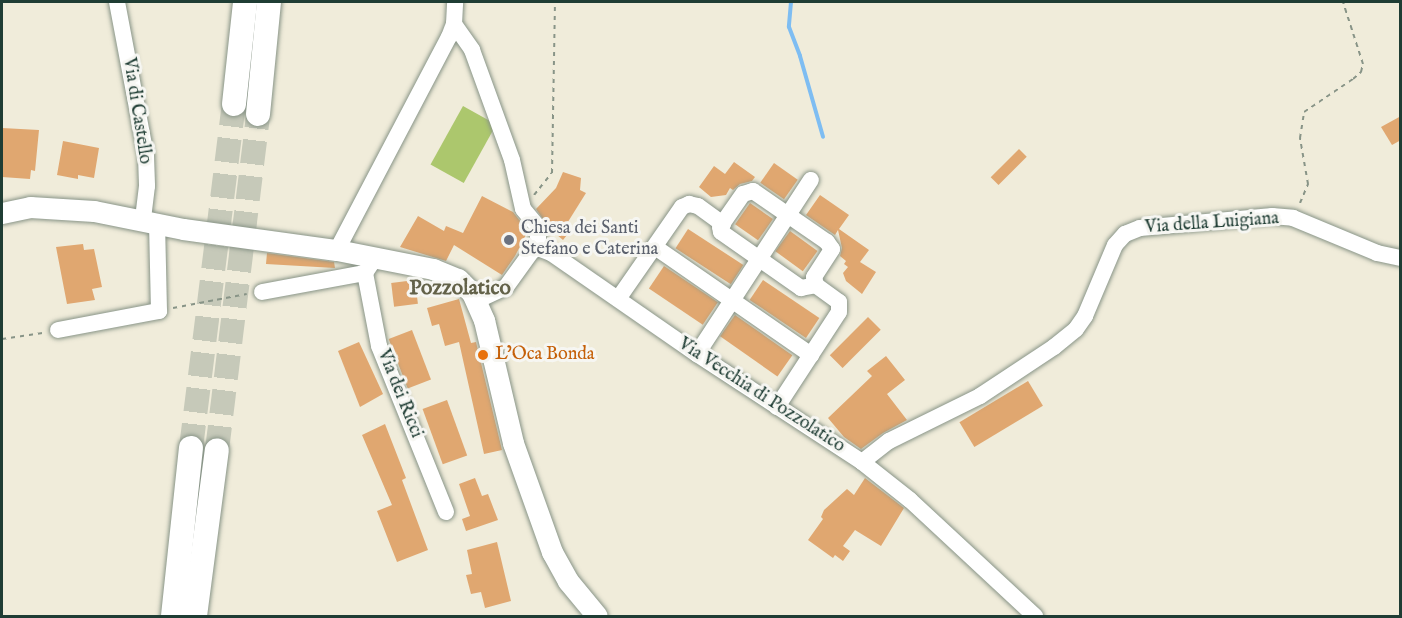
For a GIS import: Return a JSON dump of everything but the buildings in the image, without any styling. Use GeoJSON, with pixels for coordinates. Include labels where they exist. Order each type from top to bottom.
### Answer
{"type":"FeatureCollection","features":[{"type":"Feature","properties":{"kind":"highway"},"geometry":{"type":"LineString","coordinates":[[234,105],[245,2]]}},
{"type":"Feature","properties":{"kind":"highway"},"geometry":{"type":"LineString","coordinates":[[258,114],[269,2]]}},
{"type":"Feature","properties":{"kind":"highway"},"geometry":{"type":"LineString","coordinates":[[172,616],[191,448]]}},
{"type":"Feature","properties":{"kind":"highway"},"geometry":{"type":"LineString","coordinates":[[195,616],[217,450]]}},
{"type":"Feature","properties":{"kind":"main road"},"geometry":{"type":"LineString","coordinates":[[2,213],[30,207],[61,207],[337,250],[368,265],[446,273],[458,279],[476,301],[490,338],[513,443],[544,532],[568,581],[597,616]]}},
{"type":"Feature","properties":{"kind":"street","name":"Via di Castello"},"geometry":{"type":"LineString","coordinates":[[117,2],[146,156],[159,310]]}},
{"type":"Feature","properties":{"kind":"street"},"geometry":{"type":"LineString","coordinates":[[337,250],[454,24],[455,2]]}},
{"type":"Feature","properties":{"kind":"street"},"geometry":{"type":"LineString","coordinates":[[454,24],[472,50],[512,160],[523,209],[538,227],[538,248],[527,256],[506,287],[476,301]]}},
{"type":"Feature","properties":{"kind":"street"},"geometry":{"type":"LineString","coordinates":[[697,354],[811,180]]}},
{"type":"Feature","properties":{"kind":"street"},"geometry":{"type":"LineString","coordinates":[[777,407],[839,312],[839,302],[816,285],[814,278],[832,249],[827,242],[753,191],[747,191],[723,224],[721,232],[801,288],[816,285]]}},
{"type":"Feature","properties":{"kind":"street"},"geometry":{"type":"LineString","coordinates":[[618,299],[682,207],[689,204],[698,206],[723,224]]}},
{"type":"Feature","properties":{"kind":"street","name":"Via della Luigiana"},"geometry":{"type":"LineString","coordinates":[[862,462],[889,441],[980,396],[1054,347],[1076,329],[1092,300],[1114,245],[1125,234],[1151,227],[1272,216],[1293,218],[1377,253],[1401,258]]}},
{"type":"Feature","properties":{"kind":"street"},"geometry":{"type":"LineString","coordinates":[[655,247],[811,355]]}},
{"type":"Feature","properties":{"kind":"street","name":"Via Vecchia di Pozzolatico"},"geometry":{"type":"LineString","coordinates":[[538,248],[551,253],[697,354],[862,462],[910,500],[1035,616]]}},
{"type":"Feature","properties":{"kind":"street"},"geometry":{"type":"LineString","coordinates":[[262,292],[368,265]]}},
{"type":"Feature","properties":{"kind":"street","name":"Via dei Ricci"},"geometry":{"type":"LineString","coordinates":[[368,265],[379,346],[446,512]]}},
{"type":"Feature","properties":{"kind":"street"},"geometry":{"type":"LineString","coordinates":[[57,330],[159,310]]}},
{"type":"Feature","properties":{"kind":"path"},"geometry":{"type":"LineString","coordinates":[[523,209],[552,173],[555,2]]}},
{"type":"Feature","properties":{"kind":"path"},"geometry":{"type":"LineString","coordinates":[[1293,218],[1308,184],[1300,138],[1304,112],[1353,79],[1360,72],[1363,64],[1343,2]]}},
{"type":"Feature","properties":{"kind":"path"},"geometry":{"type":"LineString","coordinates":[[159,310],[262,292]]}},
{"type":"Feature","properties":{"kind":"path"},"geometry":{"type":"LineString","coordinates":[[2,339],[57,330]]}},
{"type":"Feature","properties":{"kind":"green space"},"geometry":{"type":"Polygon","coordinates":[[[463,106],[496,124],[464,183],[431,165],[463,106]]]}},
{"type":"Feature","properties":{"kind":"waterway"},"geometry":{"type":"LineString","coordinates":[[791,2],[789,27],[800,56],[823,137]]}},
{"type":"Feature","properties":{"kind":"tunnel"},"geometry":{"type":"LineString","coordinates":[[191,448],[234,104]]}},
{"type":"Feature","properties":{"kind":"tunnel"},"geometry":{"type":"LineString","coordinates":[[217,450],[258,114]]}},
{"type":"Feature","properties":{"kind":"place","name":"Chiesa dei Santi Stefano e Caterina"},"geometry":{"type":"Point","coordinates":[509,240]}},
{"type":"Feature","properties":{"kind":"place","name":"L’Oca Bonda"},"geometry":{"type":"Point","coordinates":[483,355]}},
{"type":"Feature","properties":{"kind":"district","name":"Pozzolatico"},"geometry":{"type":"Point","coordinates":[460,289]}}]}
